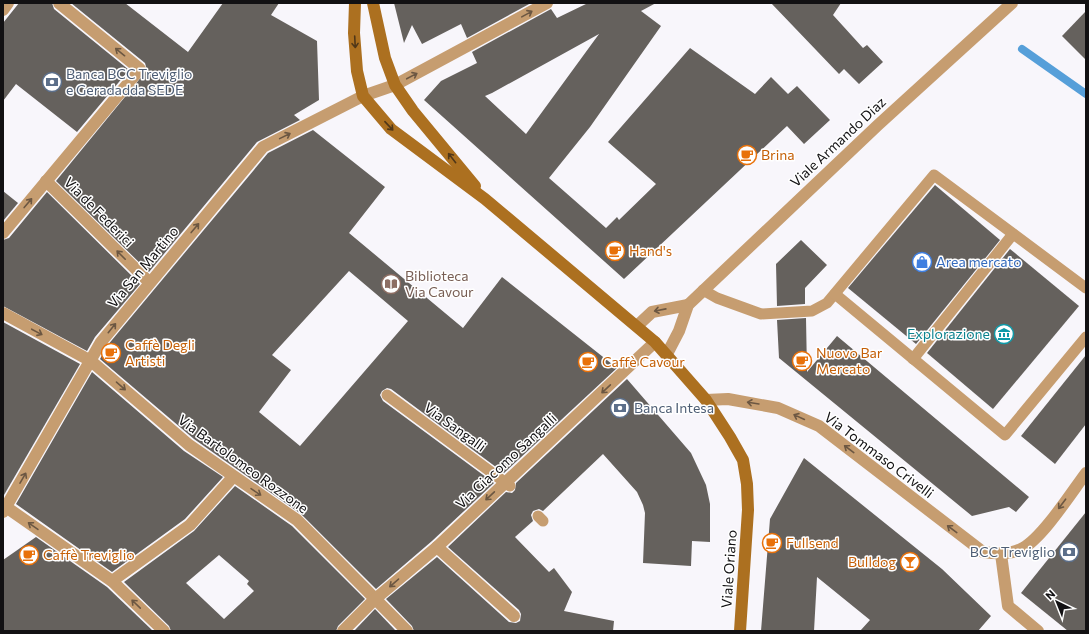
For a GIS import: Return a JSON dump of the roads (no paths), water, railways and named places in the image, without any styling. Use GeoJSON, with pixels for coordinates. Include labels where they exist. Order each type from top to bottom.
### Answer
{"type":"FeatureCollection","features":[{"type":"Feature","properties":{"kind":"street"},"geometry":{"type":"LineString","coordinates":[[3,10],[8,3]]}},
{"type":"Feature","properties":{"kind":"street"},"geometry":{"type":"LineString","coordinates":[[3,233],[140,69],[59,3]]}},
{"type":"Feature","properties":{"kind":"street"},"geometry":{"type":"LineString","coordinates":[[355,3],[354,33],[357,71],[364,96],[391,129],[485,199]]}},
{"type":"Feature","properties":{"kind":"street"},"geometry":{"type":"LineString","coordinates":[[373,3],[385,58],[395,85],[413,110],[485,199]]}},
{"type":"Feature","properties":{"kind":"street","name":"Via San Martino"},"geometry":{"type":"LineString","coordinates":[[5,509],[101,342],[149,282],[264,147],[364,96],[395,85],[547,3]]}},
{"type":"Feature","properties":{"kind":"street","name":"Viale Armando Diaz"},"geometry":{"type":"LineString","coordinates":[[667,354],[679,331],[688,305],[862,140],[1012,3]]}},
{"type":"Feature","properties":{"kind":"street","name":"Via de Federici"},"geometry":{"type":"LineString","coordinates":[[46,181],[149,282]]}},
{"type":"Feature","properties":{"kind":"street","name":"Viale Oriano"},"geometry":{"type":"LineString","coordinates":[[485,199],[637,326],[667,354],[706,400],[743,460],[747,484],[748,510],[740,631]]}},
{"type":"Feature","properties":{"kind":"street"},"geometry":{"type":"LineString","coordinates":[[637,326],[652,312],[688,305]]}},
{"type":"Feature","properties":{"kind":"street","name":"Via Bartolomeo Rozzone"},"geometry":{"type":"LineString","coordinates":[[3,313],[91,361],[189,445],[297,520],[374,600]]}},
{"type":"Feature","properties":{"kind":"street","name":"Via Giacomo Sangalli"},"geometry":{"type":"LineString","coordinates":[[343,631],[374,600],[437,547],[507,484],[655,342]]}},
{"type":"Feature","properties":{"kind":"street","name":"Via Tommaso Crivelli"},"geometry":{"type":"LineString","coordinates":[[706,400],[728,399],[778,408],[819,426],[983,552],[1001,554],[1022,549],[1036,538],[1086,473]]}},
{"type":"Feature","properties":{"kind":"street"},"geometry":{"type":"LineString","coordinates":[[112,581],[190,525],[233,477]]}},
{"type":"Feature","properties":{"kind":"street"},"geometry":{"type":"LineString","coordinates":[[5,509],[112,581],[164,631]]}},
{"type":"Feature","properties":{"kind":"street"},"geometry":{"type":"LineString","coordinates":[[437,547],[514,616]]}},
{"type":"Feature","properties":{"kind":"street"},"geometry":{"type":"LineString","coordinates":[[1001,554],[1008,606],[1038,631]]}},
{"type":"Feature","properties":{"kind":"street"},"geometry":{"type":"LineString","coordinates":[[374,600],[407,631]]}},
{"type":"Feature","properties":{"kind":"lane"},"geometry":{"type":"LineString","coordinates":[[703,290],[717,298],[761,314],[812,311],[827,303],[934,175],[1086,288]]}},
{"type":"Feature","properties":{"kind":"lane"},"geometry":{"type":"LineString","coordinates":[[913,359],[1013,234]]}},
{"type":"Feature","properties":{"kind":"lane"},"geometry":{"type":"LineString","coordinates":[[835,294],[1006,435],[1086,337]]}},
{"type":"Feature","properties":{"kind":"lane","name":"Via Sangalli"},"geometry":{"type":"LineString","coordinates":[[387,395],[507,484]]}},
{"type":"Feature","properties":{"kind":"waterway"},"geometry":{"type":"LineString","coordinates":[[1022,49],[1086,94]]}},
{"type":"Feature","properties":{"kind":"place","name":"Banca BCC Treviglio e Geradadda SEDE"},"geometry":{"type":"Point","coordinates":[52,82]}},
{"type":"Feature","properties":{"kind":"place","name":"Brina"},"geometry":{"type":"Point","coordinates":[747,155]}},
{"type":"Feature","properties":{"kind":"place","name":"Hand's"},"geometry":{"type":"Point","coordinates":[615,251]}},
{"type":"Feature","properties":{"kind":"place","name":"Area mercato"},"geometry":{"type":"Point","coordinates":[922,262]}},
{"type":"Feature","properties":{"kind":"place","name":"Biblioteca Via Cavour"},"geometry":{"type":"Point","coordinates":[391,284]}},
{"type":"Feature","properties":{"kind":"place","name":"Explorazione"},"geometry":{"type":"Point","coordinates":[1004,334]}},
{"type":"Feature","properties":{"kind":"place","name":"Caffè Degli Artisti"},"geometry":{"type":"Point","coordinates":[111,353]}},
{"type":"Feature","properties":{"kind":"place","name":"Nuovo Bar Mercato"},"geometry":{"type":"Point","coordinates":[802,361]}},
{"type":"Feature","properties":{"kind":"place","name":"Caffè Cavour"},"geometry":{"type":"Point","coordinates":[588,362]}},
{"type":"Feature","properties":{"kind":"place","name":"Banca Intesa"},"geometry":{"type":"Point","coordinates":[620,408]}},
{"type":"Feature","properties":{"kind":"place","name":"Fullsend"},"geometry":{"type":"Point","coordinates":[772,543]}},
{"type":"Feature","properties":{"kind":"place","name":"BCC Treviglio"},"geometry":{"type":"Point","coordinates":[1069,552]}},
{"type":"Feature","properties":{"kind":"place","name":"Caffè Treviglio"},"geometry":{"type":"Point","coordinates":[29,555]}},
{"type":"Feature","properties":{"kind":"place","name":"Bulldog"},"geometry":{"type":"Point","coordinates":[910,562]}}]}
